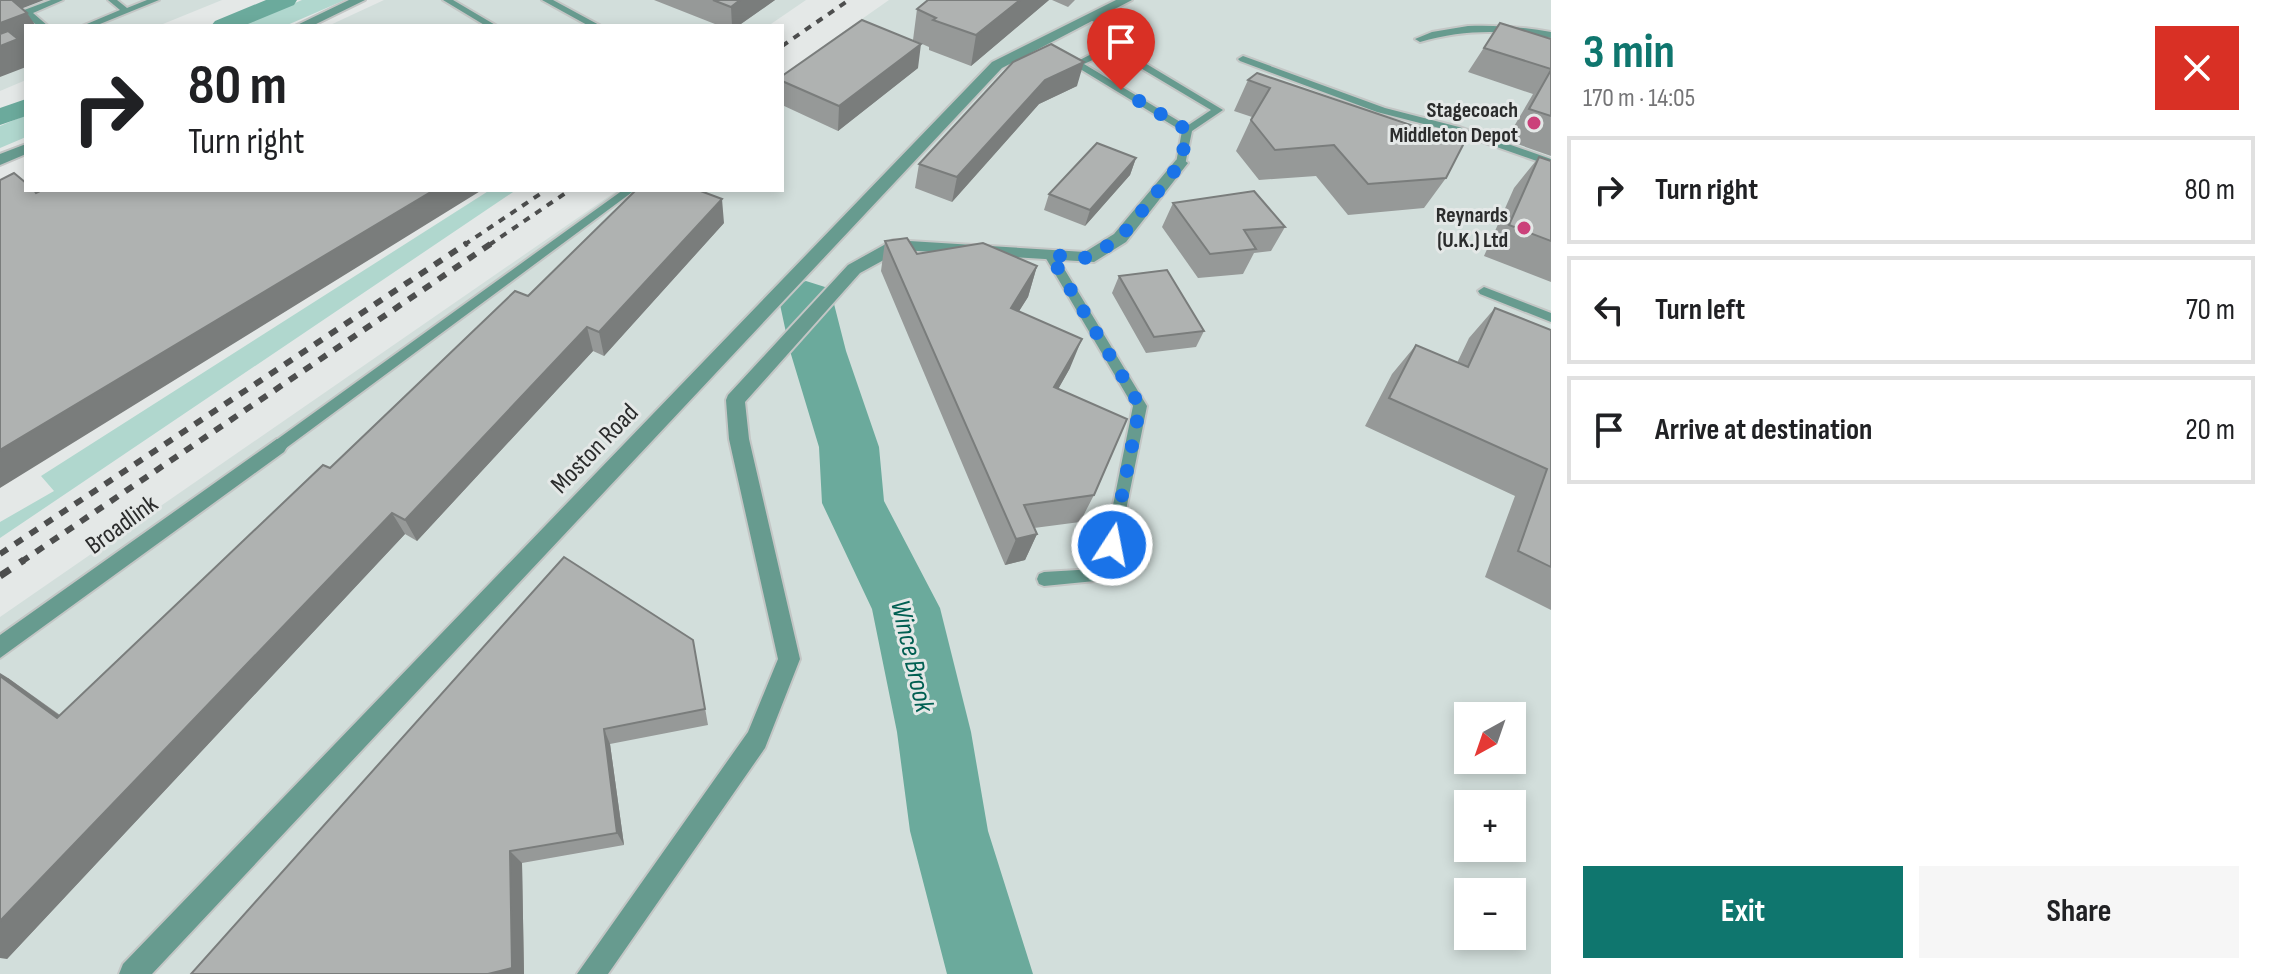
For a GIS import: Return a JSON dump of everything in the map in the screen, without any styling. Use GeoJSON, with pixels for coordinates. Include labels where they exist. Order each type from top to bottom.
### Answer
{"type":"FeatureCollection","features":[{"type":"Feature","properties":{"kind":"street"},"geometry":{"type":"LineString","coordinates":[[305,24],[359,0]]}},
{"type":"Feature","properties":{"kind":"street","name":"Moston Road"},"geometry":{"type":"LineString","coordinates":[[133,974],[997,65],[1126,0]]}},
{"type":"Feature","properties":{"kind":"street"},"geometry":{"type":"LineString","coordinates":[[0,160],[24,149]]}},
{"type":"Feature","properties":{"kind":"street"},"geometry":{"type":"LineString","coordinates":[[591,974],[757,740],[789,659],[739,439],[735,400],[854,269],[899,244],[1088,258],[1120,238],[1181,163]]}},
{"type":"Feature","properties":{"kind":"street","name":"Broadlink"},"geometry":{"type":"LineString","coordinates":[[0,648],[277,447]]}},
{"type":"Feature","properties":{"kind":"lane"},"geometry":{"type":"LineString","coordinates":[[0,22],[59,0]]}},
{"type":"Feature","properties":{"kind":"lane"},"geometry":{"type":"LineString","coordinates":[[112,0],[126,11]]}},
{"type":"Feature","properties":{"kind":"lane"},"geometry":{"type":"LineString","coordinates":[[92,24],[155,0]]}},
{"type":"Feature","properties":{"kind":"lane"},"geometry":{"type":"LineString","coordinates":[[447,0],[489,24]]}},
{"type":"Feature","properties":{"kind":"lane"},"geometry":{"type":"LineString","coordinates":[[546,0],[592,24]]}},
{"type":"Feature","properties":{"kind":"lane"},"geometry":{"type":"LineString","coordinates":[[9,8],[40,24]]}},
{"type":"Feature","properties":{"kind":"lane"},"geometry":{"type":"LineString","coordinates":[[1092,17],[1128,38]]}},
{"type":"Feature","properties":{"kind":"lane"},"geometry":{"type":"LineString","coordinates":[[1420,39],[1461,28],[1551,35]]}},
{"type":"Feature","properties":{"kind":"lane"},"geometry":{"type":"LineString","coordinates":[[1181,163],[1187,130],[1218,110],[1112,47],[1077,64],[1187,130]]}},
{"type":"Feature","properties":{"kind":"lane"},"geometry":{"type":"LineString","coordinates":[[1243,59],[1367,105],[1455,129],[1551,163]]}},
{"type":"Feature","properties":{"kind":"lane"},"geometry":{"type":"LineString","coordinates":[[277,447],[627,192]]}},
{"type":"Feature","properties":{"kind":"lane"},"geometry":{"type":"LineString","coordinates":[[1044,579],[1100,575],[1112,545],[1140,406],[1050,255]]}},
{"type":"Feature","properties":{"kind":"lane"},"geometry":{"type":"LineString","coordinates":[[1484,291],[1551,318]]}},
{"type":"Feature","properties":{"kind":"shaded area"},"geometry":{"type":"Polygon","coordinates":[[[0,0],[222,0],[163,24],[24,24],[24,81],[0,91],[0,0]]]}},
{"type":"Feature","properties":{"kind":"shaded area"},"geometry":{"type":"Polygon","coordinates":[[[384,0],[806,0],[771,24],[332,24],[384,0]]]}},
{"type":"Feature","properties":{"kind":"shaded area"},"geometry":{"type":"Polygon","coordinates":[[[889,0],[1551,0],[1551,974],[0,974],[0,617],[615,192],[784,192],[784,74],[889,0]]]}},
{"type":"Feature","properties":{"kind":"green space"},"geometry":{"type":"Polygon","coordinates":[[[302,0],[345,0],[290,24],[245,24],[302,0]]]}},
{"type":"Feature","properties":{"kind":"green space"},"geometry":{"type":"Polygon","coordinates":[[[24,116],[24,138],[0,148],[0,126],[24,116]]]}},
{"type":"Feature","properties":{"kind":"green space"},"geometry":{"type":"Polygon","coordinates":[[[487,192],[513,192],[0,538],[0,522],[54,491],[41,476],[487,192]]]}},
{"type":"Feature","properties":{"kind":"building"},"geometry":{"type":"Polygon","coordinates":[[[0,0],[12,0],[27,13],[0,23],[0,0]]]}},
{"type":"Feature","properties":{"kind":"building"},"geometry":{"type":"Polygon","coordinates":[[[713,0],[740,0],[731,7],[713,0]]]}},
{"type":"Feature","properties":{"kind":"building"},"geometry":{"type":"Polygon","coordinates":[[[928,0],[1020,0],[976,35],[933,20],[936,18],[917,9],[928,0]]]}},
{"type":"Feature","properties":{"kind":"building"},"geometry":{"type":"Polygon","coordinates":[[[862,20],[921,44],[839,106],[784,82],[784,75],[862,20]]]}},
{"type":"Feature","properties":{"kind":"building"},"geometry":{"type":"Polygon","coordinates":[[[1500,23],[1551,39],[1551,69],[1484,48],[1500,23]]]}},
{"type":"Feature","properties":{"kind":"building"},"geometry":{"type":"Polygon","coordinates":[[[8,31],[18,39],[0,46],[0,34],[8,31]]]}},
{"type":"Feature","properties":{"kind":"building"},"geometry":{"type":"Polygon","coordinates":[[[1051,44],[1084,62],[1045,80],[957,177],[919,164],[1013,62],[1051,44]]]}},
{"type":"Feature","properties":{"kind":"building"},"geometry":{"type":"Polygon","coordinates":[[[1551,70],[1551,116],[1529,109],[1551,70]]]}},
{"type":"Feature","properties":{"kind":"building"},"geometry":{"type":"Polygon","coordinates":[[[1257,73],[1464,143],[1446,178],[1368,184],[1334,145],[1275,150],[1251,120],[1270,88],[1248,80],[1257,73]]]}},
{"type":"Feature","properties":{"kind":"building"},"geometry":{"type":"Polygon","coordinates":[[[1097,143],[1136,158],[1090,210],[1049,194],[1097,143]]]}},
{"type":"Feature","properties":{"kind":"building"},"geometry":{"type":"Polygon","coordinates":[[[1539,157],[1551,161],[1551,241],[1509,225],[1539,157]]]}},
{"type":"Feature","properties":{"kind":"building"},"geometry":{"type":"Polygon","coordinates":[[[14,173],[24,181],[24,192],[36,193],[431,192],[0,450],[0,180],[14,173]]]}},
{"type":"Feature","properties":{"kind":"building"},"geometry":{"type":"Polygon","coordinates":[[[1254,191],[1285,227],[1244,230],[1256,249],[1210,254],[1173,203],[1254,191]]]}},
{"type":"Feature","properties":{"kind":"building"},"geometry":{"type":"Polygon","coordinates":[[[634,192],[703,192],[722,199],[599,332],[587,327],[405,520],[392,513],[0,921],[0,676],[57,718],[323,465],[330,468],[515,291],[528,296],[634,192]]]}},
{"type":"Feature","properties":{"kind":"building"},"geometry":{"type":"Polygon","coordinates":[[[907,238],[917,254],[983,243],[1037,266],[1011,308],[1082,339],[1054,387],[1127,419],[1094,495],[1024,505],[1037,534],[1016,539],[885,241],[907,238]]]}},
{"type":"Feature","properties":{"kind":"building"},"geometry":{"type":"Polygon","coordinates":[[[1167,270],[1204,331],[1154,337],[1119,276],[1167,270]]]}},
{"type":"Feature","properties":{"kind":"building"},"geometry":{"type":"Polygon","coordinates":[[[1495,308],[1551,330],[1551,567],[1518,551],[1547,469],[1389,398],[1416,345],[1468,367],[1495,308]]]}},
{"type":"Feature","properties":{"kind":"building"},"geometry":{"type":"Polygon","coordinates":[[[564,557],[693,640],[705,709],[604,729],[617,833],[510,851],[512,968],[488,974],[191,974],[564,557]]]}},
{"type":"Feature","properties":{"kind":"waterway"},"geometry":{"type":"LineString","coordinates":[[228,24],[286,0]]}},
{"type":"Feature","properties":{"kind":"waterway"},"geometry":{"type":"LineString","coordinates":[[0,117],[24,108]]}},
{"type":"Feature","properties":{"kind":"waterway","name":"Wince Brook"},"geometry":{"type":"LineString","coordinates":[[806,300],[818,351],[849,447],[853,503],[906,608],[934,732],[949,831],[990,974]]}},
{"type":"Feature","properties":{"kind":"railway"},"geometry":{"type":"LineString","coordinates":[[784,45],[849,0]]}},
{"type":"Feature","properties":{"kind":"railway"},"geometry":{"type":"LineString","coordinates":[[464,245],[543,192]]}},
{"type":"Feature","properties":{"kind":"railway"},"geometry":{"type":"LineString","coordinates":[[489,245],[567,192]]}},
{"type":"Feature","properties":{"kind":"railway"},"geometry":{"type":"LineString","coordinates":[[21,562],[492,243]]}},
{"type":"Feature","properties":{"kind":"railway"},"geometry":{"type":"LineString","coordinates":[[0,554],[464,245]]}},
{"type":"Feature","properties":{"kind":"railway"},"geometry":{"type":"LineString","coordinates":[[0,576],[21,562]]}},
{"type":"Feature","properties":{"kind":"place","name":"Stagecoach Middleton Depot"},"geometry":{"type":"Point","coordinates":[1534,123]}},
{"type":"Feature","properties":{"kind":"place","name":"Reynards (U.K.) Ltd"},"geometry":{"type":"Point","coordinates":[1524,228]}},
{"type":"Feature","properties":{"kind":"route"},"geometry":{"type":"LineString","coordinates":[[1112,545],[1140,406],[1050,255],[1088,258],[1120,238],[1181,163],[1187,130],[1121,90]]}}]}
